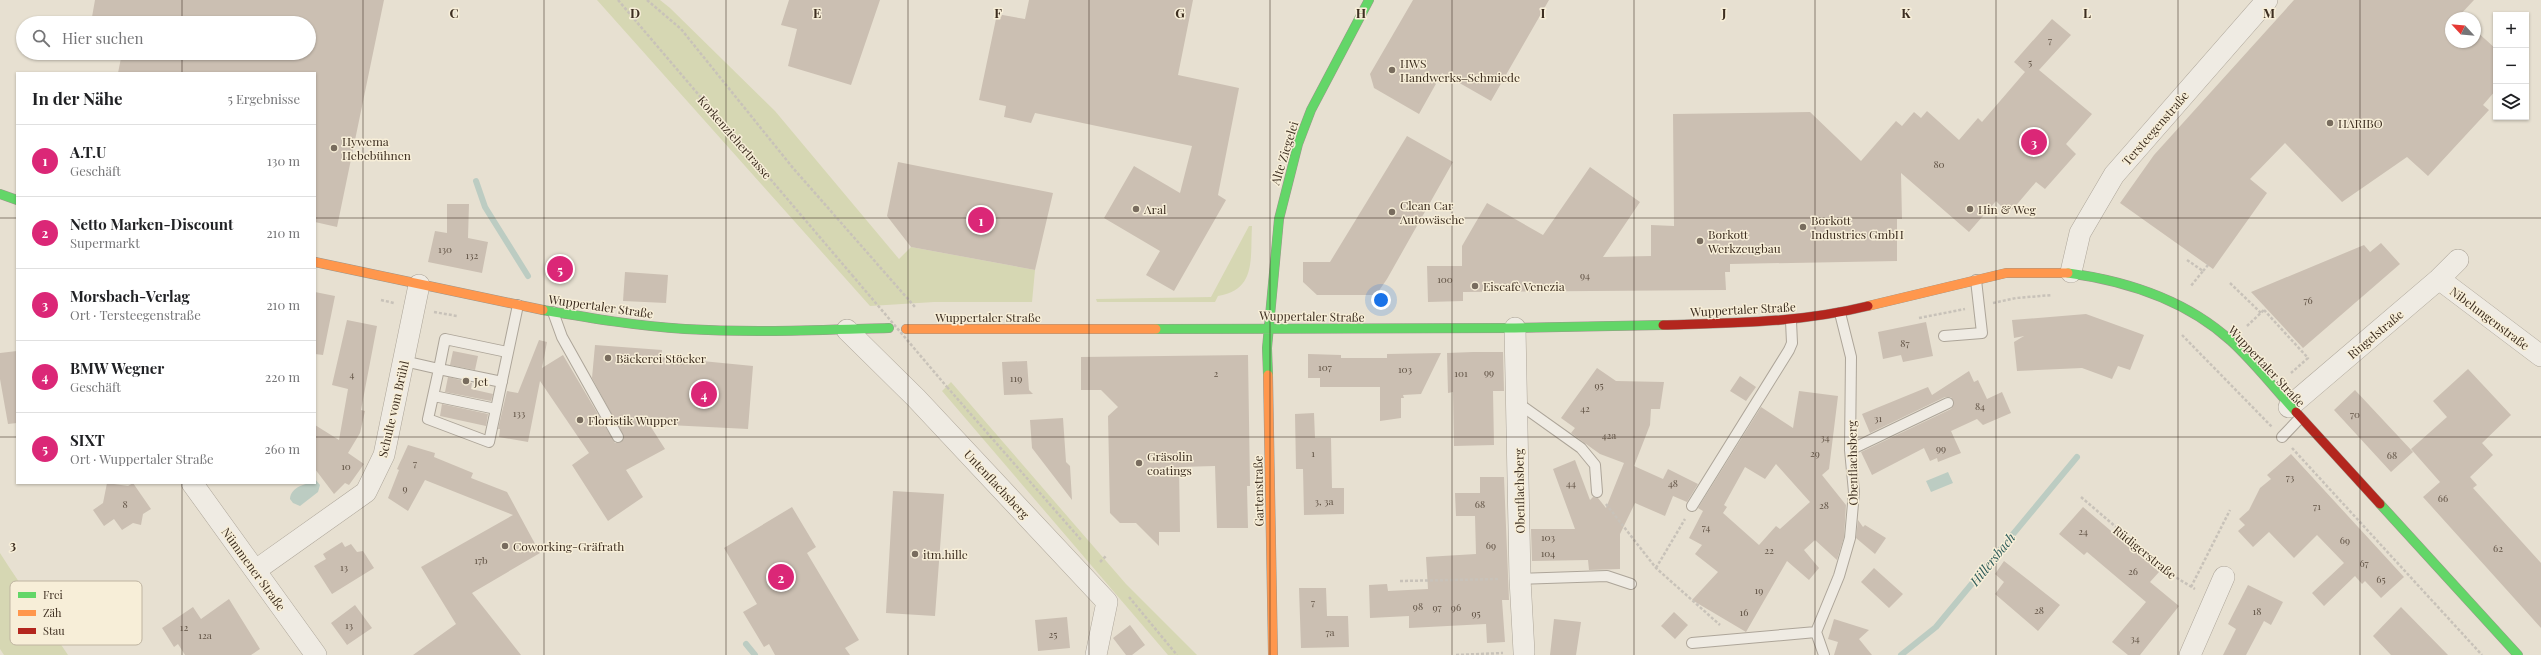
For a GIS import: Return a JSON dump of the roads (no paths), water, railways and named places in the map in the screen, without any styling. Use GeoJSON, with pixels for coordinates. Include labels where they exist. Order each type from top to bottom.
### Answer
{"type":"FeatureCollection","features":[{"type":"Feature","properties":{"kind":"main road","name":"Alte Ziegelei"},"geometry":{"type":"LineString","coordinates":[[1268,327],[1280,220],[1298,144],[1320,91],[1369,0]]}},
{"type":"Feature","properties":{"kind":"main road"},"geometry":{"type":"LineString","coordinates":[[0,194],[16,200]]}},
{"type":"Feature","properties":{"kind":"main road","name":"Wuppertaler Straße"},"geometry":{"type":"LineString","coordinates":[[316,262],[553,312],[619,322],[677,328],[769,332],[889,328]]}},
{"type":"Feature","properties":{"kind":"main road","name":"Wuppertaler Straße"},"geometry":{"type":"LineString","coordinates":[[906,329],[1268,327],[1515,328],[1791,321],[1840,313],[1976,280],[2024,271],[2071,272],[2133,286],[2184,307],[2231,342],[2518,655]]}},
{"type":"Feature","properties":{"kind":"main road","name":"Gartenstraße"},"geometry":{"type":"LineString","coordinates":[[1268,327],[1273,655]]}},
{"type":"Feature","properties":{"kind":"street","name":"Tersteegenstraße"},"geometry":{"type":"LineString","coordinates":[[2071,272],[2080,233],[2114,175],[2267,0]]}},
{"type":"Feature","properties":{"kind":"street","name":"Ringelstraße"},"geometry":{"type":"LineString","coordinates":[[2295,412],[2458,260]]}},
{"type":"Feature","properties":{"kind":"street","name":"Nibelungenstraße"},"geometry":{"type":"LineString","coordinates":[[2439,279],[2541,356]]}},
{"type":"Feature","properties":{"kind":"street","name":"Schulte vom Brühl"},"geometry":{"type":"LineString","coordinates":[[256,570],[366,492],[384,455],[419,285]]}},
{"type":"Feature","properties":{"kind":"street","name":"Obenflachsberg"},"geometry":{"type":"LineString","coordinates":[[1515,328],[1518,403],[1520,579],[1524,652]]}},
{"type":"Feature","properties":{"kind":"street","name":"Untenflachsberg"},"geometry":{"type":"LineString","coordinates":[[846,330],[916,398],[1107,602],[1096,655]]}},
{"type":"Feature","properties":{"kind":"street","name":"Nümmener Straße"},"geometry":{"type":"LineString","coordinates":[[193,484],[316,655]]}},
{"type":"Feature","properties":{"kind":"street"},"geometry":{"type":"LineString","coordinates":[[2190,655],[2224,577]]}},
{"type":"Feature","properties":{"kind":"lane"},"geometry":{"type":"LineString","coordinates":[[1944,336],[1982,333],[1981,306],[1976,280]]}},
{"type":"Feature","properties":{"kind":"lane"},"geometry":{"type":"LineString","coordinates":[[507,352],[445,339],[428,419],[489,442],[518,305]]}},
{"type":"Feature","properties":{"kind":"lane"},"geometry":{"type":"LineString","coordinates":[[553,312],[562,337],[618,437]]}},
{"type":"Feature","properties":{"kind":"lane","name":"Obenflachsberg"},"geometry":{"type":"LineString","coordinates":[[1816,632],[1839,576],[1850,538],[1854,492],[1850,450],[1851,357],[1840,313]]}},
{"type":"Feature","properties":{"kind":"lane"},"geometry":{"type":"LineString","coordinates":[[1692,506],[1792,343],[1791,321]]}},
{"type":"Feature","properties":{"kind":"lane"},"geometry":{"type":"LineString","coordinates":[[404,361],[502,382]]}},
{"type":"Feature","properties":{"kind":"lane"},"geometry":{"type":"LineString","coordinates":[[434,396],[496,409]]}},
{"type":"Feature","properties":{"kind":"lane"},"geometry":{"type":"LineString","coordinates":[[1518,403],[1581,448],[1595,465],[1597,492]]}},
{"type":"Feature","properties":{"kind":"lane"},"geometry":{"type":"LineString","coordinates":[[1850,450],[1948,403]]}},
{"type":"Feature","properties":{"kind":"lane"},"geometry":{"type":"LineString","coordinates":[[2282,437],[2295,412]]}},
{"type":"Feature","properties":{"kind":"lane"},"geometry":{"type":"LineString","coordinates":[[1520,579],[1607,576],[1631,584]]}},
{"type":"Feature","properties":{"kind":"lane"},"geometry":{"type":"LineString","coordinates":[[1692,642],[1816,632],[1824,655]]}},
{"type":"Feature","properties":{"kind":"waterway"},"geometry":{"type":"LineString","coordinates":[[476,181],[485,207],[528,276]]}},
{"type":"Feature","properties":{"kind":"waterway","name":"Hillersbach"},"geometry":{"type":"LineString","coordinates":[[1901,655],[1936,627],[2077,457]]}},
{"type":"Feature","properties":{"kind":"waterway"},"geometry":{"type":"LineString","coordinates":[[746,644],[755,655]]}},
{"type":"Feature","properties":{"kind":"place","name":"HWS Handwerks‒Schmiede"},"geometry":{"type":"Point","coordinates":[1392,70]}},
{"type":"Feature","properties":{"kind":"place","name":"HARIBO"},"geometry":{"type":"Point","coordinates":[2330,123]}},
{"type":"Feature","properties":{"kind":"place","name":"Morsbach-Verlag"},"geometry":{"type":"Point","coordinates":[2034,142]}},
{"type":"Feature","properties":{"kind":"place","name":"Hywema Hebebühnen"},"geometry":{"type":"Point","coordinates":[334,148]}},
{"type":"Feature","properties":{"kind":"place","name":"Aral"},"geometry":{"type":"Point","coordinates":[1136,209]}},
{"type":"Feature","properties":{"kind":"place","name":"Hin & Weg"},"geometry":{"type":"Point","coordinates":[1970,209]}},
{"type":"Feature","properties":{"kind":"place","name":"Clean Car Autowäsche"},"geometry":{"type":"Point","coordinates":[1392,212]}},
{"type":"Feature","properties":{"kind":"place","name":"A.T.U"},"geometry":{"type":"Point","coordinates":[981,220]}},
{"type":"Feature","properties":{"kind":"place","name":"Borkott Industries GmbH"},"geometry":{"type":"Point","coordinates":[1803,227]}},
{"type":"Feature","properties":{"kind":"place","name":"Borkott Werkzeugbau"},"geometry":{"type":"Point","coordinates":[1700,241]}},
{"type":"Feature","properties":{"kind":"place","name":"SIXT"},"geometry":{"type":"Point","coordinates":[560,269]}},
{"type":"Feature","properties":{"kind":"place","name":"Eiscafè Venezia"},"geometry":{"type":"Point","coordinates":[1475,286]}},
{"type":"Feature","properties":{"kind":"place","name":"Bäckerei Stöcker"},"geometry":{"type":"Point","coordinates":[608,358]}},
{"type":"Feature","properties":{"kind":"place","name":"Jet"},"geometry":{"type":"Point","coordinates":[466,381]}},
{"type":"Feature","properties":{"kind":"place","name":"BMW Wegner"},"geometry":{"type":"Point","coordinates":[704,394]}},
{"type":"Feature","properties":{"kind":"place","name":"Floristik Wupper"},"geometry":{"type":"Point","coordinates":[580,420]}},
{"type":"Feature","properties":{"kind":"place","name":"Gräsolin coatings"},"geometry":{"type":"Point","coordinates":[1139,463]}},
{"type":"Feature","properties":{"kind":"place","name":"Coworking-Gräfrath"},"geometry":{"type":"Point","coordinates":[505,546]}},
{"type":"Feature","properties":{"kind":"place","name":"itm.hille"},"geometry":{"type":"Point","coordinates":[915,554]}},
{"type":"Feature","properties":{"kind":"place","name":"Netto Marken-Discount"},"geometry":{"type":"Point","coordinates":[781,577]}}]}
